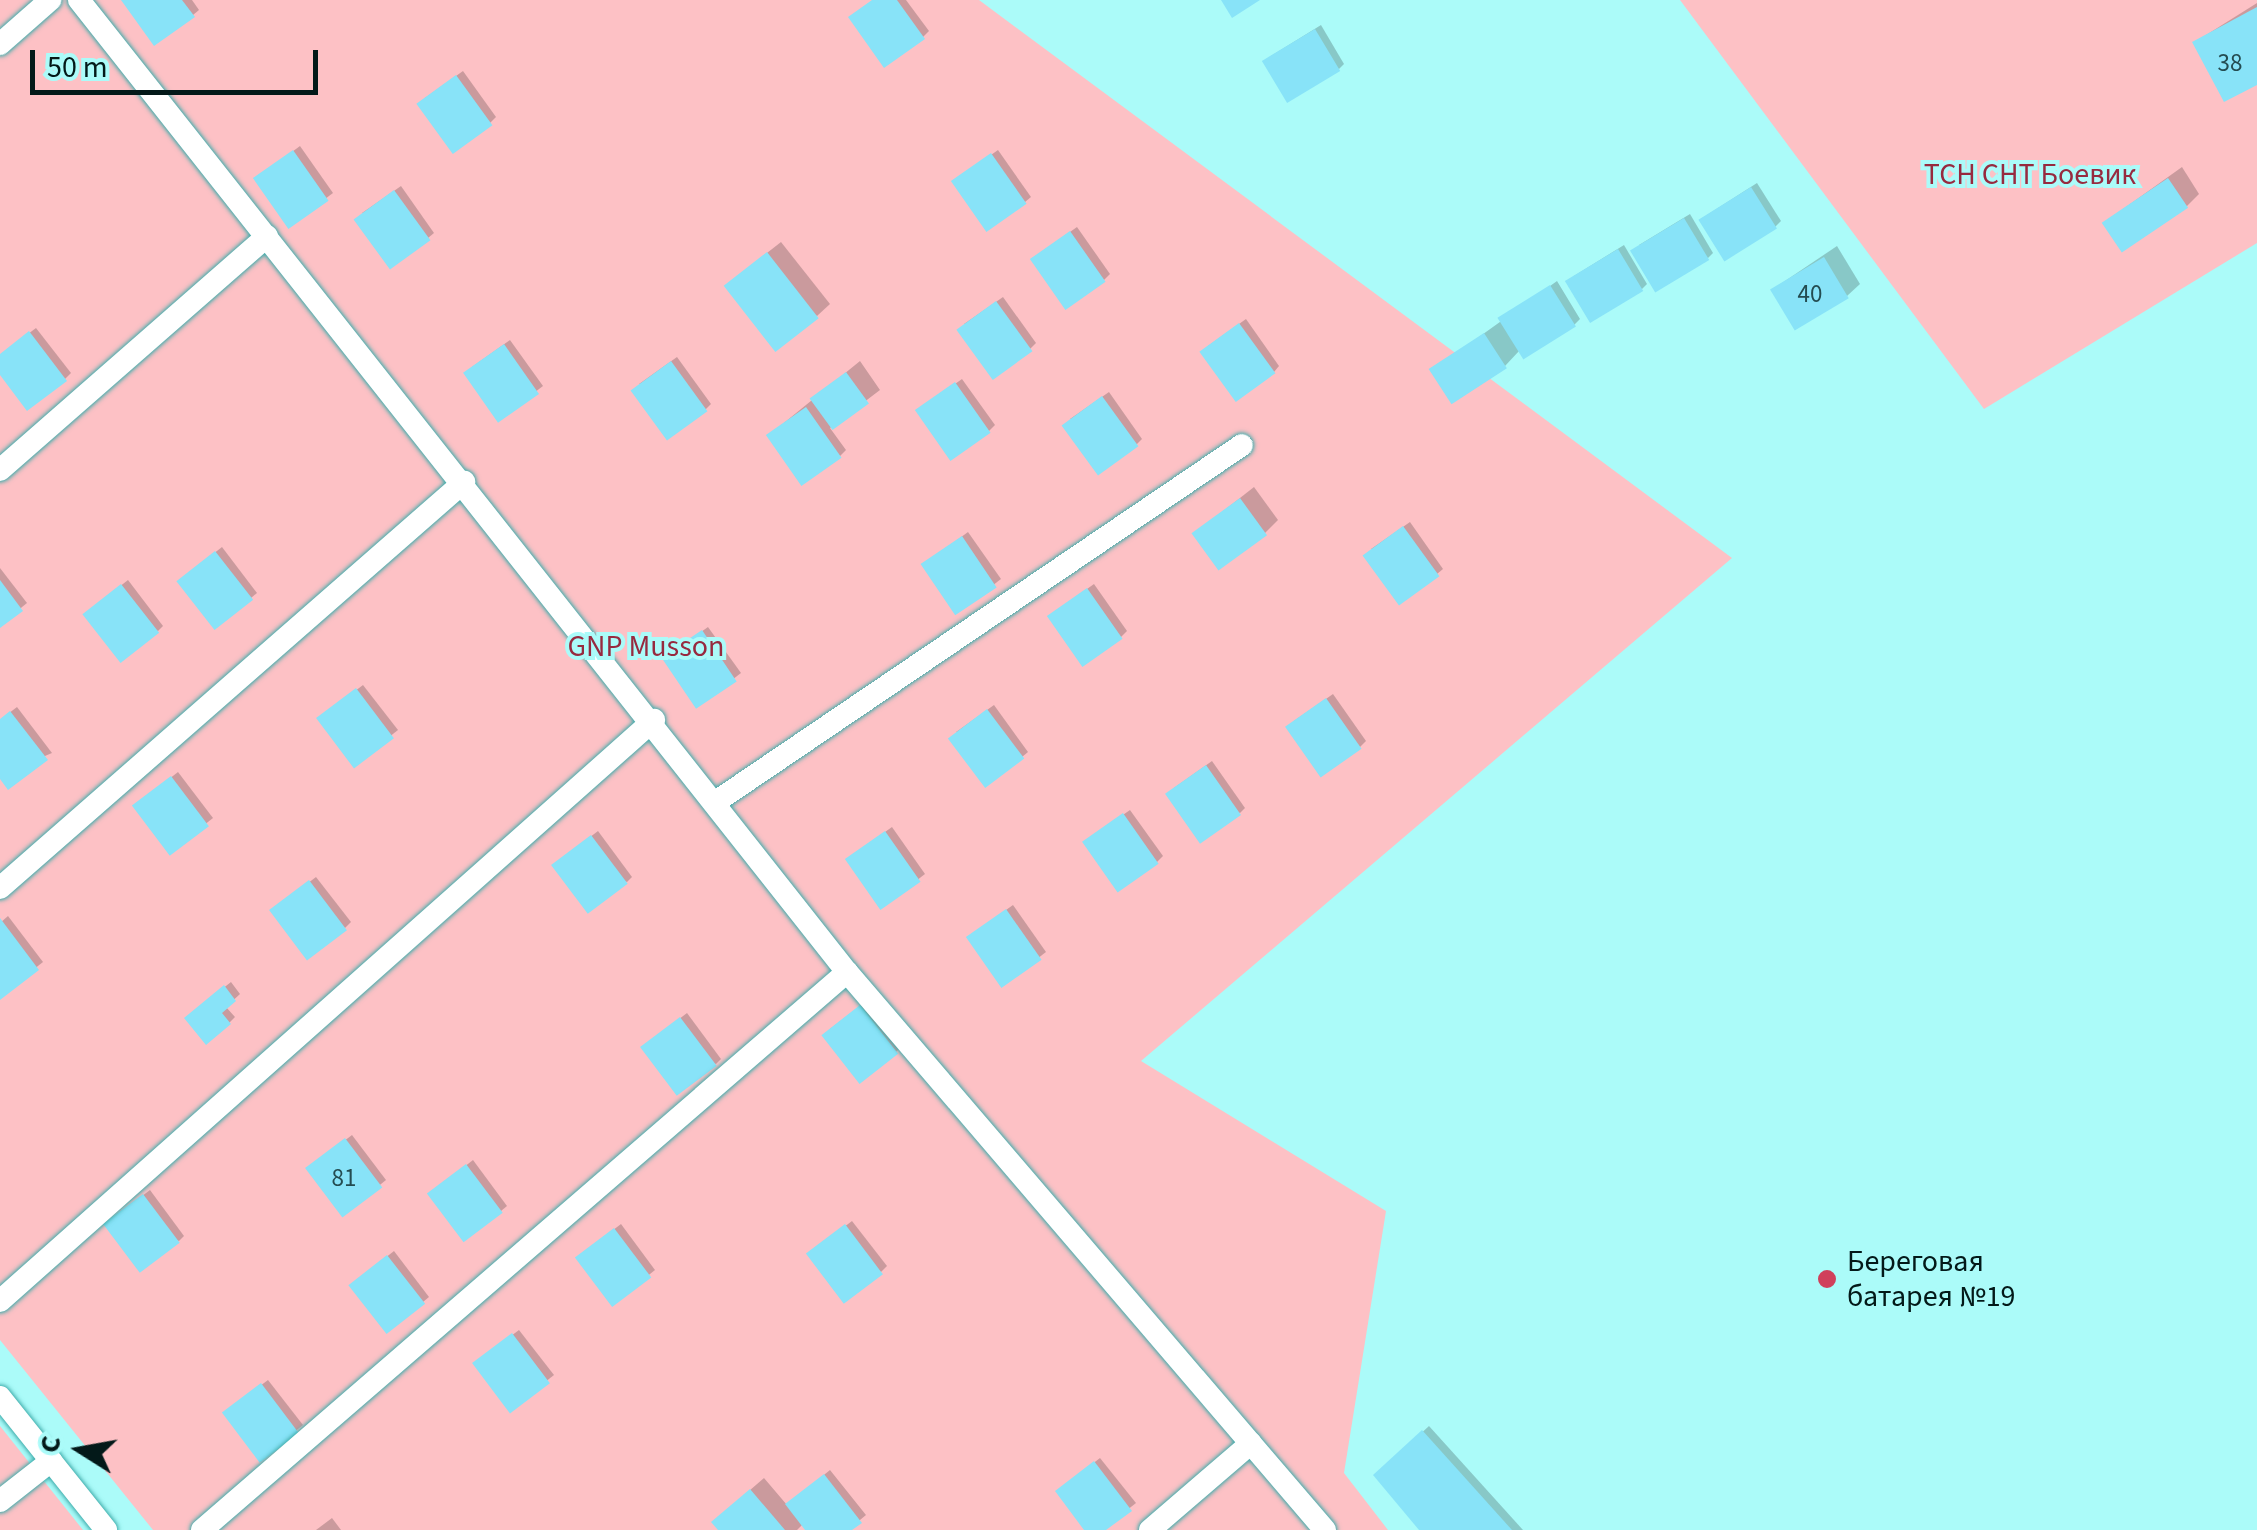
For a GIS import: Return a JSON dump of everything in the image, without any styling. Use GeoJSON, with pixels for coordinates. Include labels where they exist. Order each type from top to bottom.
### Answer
{"type":"FeatureCollection","features":[{"type":"Feature","properties":{"kind":"lane"},"geometry":{"type":"LineString","coordinates":[[0,44],[50,0]]}},
{"type":"Feature","properties":{"kind":"lane"},"geometry":{"type":"LineString","coordinates":[[79,0],[654,720],[848,972],[1325,1530]]}},
{"type":"Feature","properties":{"kind":"lane"},"geometry":{"type":"LineString","coordinates":[[0,470],[267,236]]}},
{"type":"Feature","properties":{"kind":"lane"},"geometry":{"type":"LineString","coordinates":[[717,801],[1242,445]]}},
{"type":"Feature","properties":{"kind":"lane"},"geometry":{"type":"LineString","coordinates":[[0,888],[464,482]]}},
{"type":"Feature","properties":{"kind":"lane"},"geometry":{"type":"LineString","coordinates":[[0,1301],[654,720]]}},
{"type":"Feature","properties":{"kind":"lane"},"geometry":{"type":"LineString","coordinates":[[202,1530],[848,972]]}},
{"type":"Feature","properties":{"kind":"lane"},"geometry":{"type":"LineString","coordinates":[[0,1397],[106,1530]]}},
{"type":"Feature","properties":{"kind":"lane"},"geometry":{"type":"LineString","coordinates":[[1150,1530],[1251,1444]]}},
{"type":"Feature","properties":{"kind":"lane"},"geometry":{"type":"LineString","coordinates":[[0,1501],[51,1461]]}},
{"type":"Feature","properties":{"kind":"green space","name":"GNP Musson"},"geometry":{"type":"Polygon","coordinates":[[[0,0],[979,0],[1732,558],[1141,1061],[1386,1211],[1344,1473],[1388,1530],[153,1530],[0,1340],[0,0]]]}},
{"type":"Feature","properties":{"kind":"green space","name":"ТСН СНТ Боевик"},"geometry":{"type":"Polygon","coordinates":[[[1680,0],[2257,0],[2257,243],[1984,409],[1680,0]]]}},
{"type":"Feature","properties":{"kind":"green space"},"geometry":{"type":"Polygon","coordinates":[[[0,1426],[83,1530],[0,1530],[0,1426]]]}},
{"type":"Feature","properties":{"kind":"building"},"geometry":{"type":"Polygon","coordinates":[[[121,0],[182,0],[195,17],[154,46],[121,0]]]}},
{"type":"Feature","properties":{"kind":"building"},"geometry":{"type":"Polygon","coordinates":[[[872,0],[897,0],[925,39],[884,68],[848,17],[872,0]]]}},
{"type":"Feature","properties":{"kind":"building"},"geometry":{"type":"Polygon","coordinates":[[[1221,0],[1260,0],[1232,18],[1221,0]]]}},
{"type":"Feature","properties":{"kind":"building"},"geometry":{"type":"Polygon","coordinates":[[[2257,7],[2257,85],[2224,102],[2192,42],[2257,7]]]}},
{"type":"Feature","properties":{"kind":"building"},"geometry":{"type":"Polygon","coordinates":[[[1315,29],[1340,71],[1287,103],[1262,61],[1315,29]]]}},
{"type":"Feature","properties":{"kind":"building"},"geometry":{"type":"Polygon","coordinates":[[[456,75],[492,125],[453,154],[416,104],[456,75]]]}},
{"type":"Feature","properties":{"kind":"building"},"geometry":{"type":"Polygon","coordinates":[[[293,150],[329,201],[288,229],[253,178],[293,150]]]}},
{"type":"Feature","properties":{"kind":"building"},"geometry":{"type":"Polygon","coordinates":[[[991,153],[1027,204],[986,232],[951,181],[991,153]]]}},
{"type":"Feature","properties":{"kind":"building"},"geometry":{"type":"Polygon","coordinates":[[[2168,178],[2188,208],[2122,253],[2102,223],[2168,178]]]}},
{"type":"Feature","properties":{"kind":"building"},"geometry":{"type":"Polygon","coordinates":[[[1751,187],[1777,229],[1724,261],[1698,220],[1751,187]]]}},
{"type":"Feature","properties":{"kind":"building"},"geometry":{"type":"Polygon","coordinates":[[[394,190],[430,240],[390,270],[354,219],[394,190]]]}},
{"type":"Feature","properties":{"kind":"building"},"geometry":{"type":"Polygon","coordinates":[[[1684,218],[1709,260],[1655,292],[1630,250],[1684,218]]]}},
{"type":"Feature","properties":{"kind":"building"},"geometry":{"type":"Polygon","coordinates":[[[1070,231],[1106,282],[1065,310],[1030,259],[1070,231]]]}},
{"type":"Feature","properties":{"kind":"building"},"geometry":{"type":"Polygon","coordinates":[[[1618,249],[1643,291],[1590,323],[1565,281],[1618,249]]]}},
{"type":"Feature","properties":{"kind":"building"},"geometry":{"type":"Polygon","coordinates":[[[767,252],[819,318],[775,352],[724,286],[767,252]]]}},
{"type":"Feature","properties":{"kind":"building"},"geometry":{"type":"Polygon","coordinates":[[[1824,257],[1849,298],[1795,331],[1770,289],[1824,257]]]}},
{"type":"Feature","properties":{"kind":"building"},"geometry":{"type":"Polygon","coordinates":[[[1550,285],[1576,327],[1523,359],[1497,318],[1550,285]]]}},
{"type":"Feature","properties":{"kind":"building"},"geometry":{"type":"Polygon","coordinates":[[[996,301],[1032,351],[993,380],[956,330],[996,301]]]}},
{"type":"Feature","properties":{"kind":"building"},"geometry":{"type":"Polygon","coordinates":[[[1239,323],[1275,373],[1236,402],[1199,352],[1239,323]]]}},
{"type":"Feature","properties":{"kind":"building"},"geometry":{"type":"Polygon","coordinates":[[[29,331],[67,381],[27,411],[0,375],[0,354],[29,331]]]}},
{"type":"Feature","properties":{"kind":"building"},"geometry":{"type":"Polygon","coordinates":[[[1484,333],[1507,368],[1452,404],[1429,369],[1484,333]]]}},
{"type":"Feature","properties":{"kind":"building"},"geometry":{"type":"Polygon","coordinates":[[[504,344],[539,394],[498,423],[463,373],[504,344]]]}},
{"type":"Feature","properties":{"kind":"building"},"geometry":{"type":"Polygon","coordinates":[[[671,361],[707,411],[667,441],[631,390],[671,361]]]}},
{"type":"Feature","properties":{"kind":"building"},"geometry":{"type":"Polygon","coordinates":[[[846,372],[869,404],[833,430],[810,398],[846,372]]]}},
{"type":"Feature","properties":{"kind":"building"},"geometry":{"type":"Polygon","coordinates":[[[955,382],[991,433],[950,461],[915,410],[955,382]]]}},
{"type":"Feature","properties":{"kind":"building"},"geometry":{"type":"Polygon","coordinates":[[[1102,396],[1138,446],[1098,476],[1062,425],[1102,396]]]}},
{"type":"Feature","properties":{"kind":"building"},"geometry":{"type":"Polygon","coordinates":[[[806,407],[842,458],[801,486],[766,435],[806,407]]]}},
{"type":"Feature","properties":{"kind":"building"},"geometry":{"type":"Polygon","coordinates":[[[1240,498],[1267,535],[1218,570],[1191,533],[1240,498]]]}},
{"type":"Feature","properties":{"kind":"building"},"geometry":{"type":"Polygon","coordinates":[[[1403,526],[1439,576],[1399,606],[1363,555],[1403,526]]]}},
{"type":"Feature","properties":{"kind":"building"},"geometry":{"type":"Polygon","coordinates":[[[962,536],[997,587],[955,615],[921,564],[962,536]]]}},
{"type":"Feature","properties":{"kind":"building"},"geometry":{"type":"Polygon","coordinates":[[[215,551],[253,600],[215,630],[176,581],[215,551]]]}},
{"type":"Feature","properties":{"kind":"building"},"geometry":{"type":"Polygon","coordinates":[[[0,580],[23,611],[0,628],[0,580]]]}},
{"type":"Feature","properties":{"kind":"building"},"geometry":{"type":"Polygon","coordinates":[[[121,584],[159,633],[121,663],[82,614],[121,584]]]}},
{"type":"Feature","properties":{"kind":"building"},"geometry":{"type":"Polygon","coordinates":[[[1087,588],[1123,639],[1082,667],[1047,616],[1087,588]]]}},
{"type":"Feature","properties":{"kind":"building"},"geometry":{"type":"Polygon","coordinates":[[[702,630],[737,681],[696,709],[661,657],[702,630]]]}},
{"type":"Feature","properties":{"kind":"building"},"geometry":{"type":"Polygon","coordinates":[[[356,688],[394,738],[354,768],[316,718],[356,688]]]}},
{"type":"Feature","properties":{"kind":"building"},"geometry":{"type":"Polygon","coordinates":[[[1326,698],[1362,749],[1321,777],[1285,727],[1326,698]]]}},
{"type":"Feature","properties":{"kind":"building"},"geometry":{"type":"Polygon","coordinates":[[[987,709],[1024,759],[985,788],[948,738],[987,709]]]}},
{"type":"Feature","properties":{"kind":"building"},"geometry":{"type":"Polygon","coordinates":[[[10,711],[48,760],[8,790],[0,779],[0,719],[10,711]]]}},
{"type":"Feature","properties":{"kind":"building"},"geometry":{"type":"Polygon","coordinates":[[[1206,765],[1241,815],[1200,844],[1165,794],[1206,765]]]}},
{"type":"Feature","properties":{"kind":"building"},"geometry":{"type":"Polygon","coordinates":[[[171,776],[209,826],[170,856],[132,805],[171,776]]]}},
{"type":"Feature","properties":{"kind":"building"},"geometry":{"type":"Polygon","coordinates":[[[1123,813],[1159,864],[1118,892],[1082,842],[1123,813]]]}},
{"type":"Feature","properties":{"kind":"building"},"geometry":{"type":"Polygon","coordinates":[[[885,831],[921,882],[880,910],[845,859],[885,831]]]}},
{"type":"Feature","properties":{"kind":"building"},"geometry":{"type":"Polygon","coordinates":[[[591,835],[628,884],[588,914],[551,865],[591,835]]]}},
{"type":"Feature","properties":{"kind":"building"},"geometry":{"type":"Polygon","coordinates":[[[309,880],[347,930],[307,960],[269,910],[309,880]]]}},
{"type":"Feature","properties":{"kind":"building"},"geometry":{"type":"Polygon","coordinates":[[[1006,909],[1042,960],[1001,988],[966,937],[1006,909]]]}},
{"type":"Feature","properties":{"kind":"building"},"geometry":{"type":"Polygon","coordinates":[[[0,918],[39,970],[0,1000],[0,918]]]}},
{"type":"Feature","properties":{"kind":"building"},"geometry":{"type":"Polygon","coordinates":[[[224,985],[236,1001],[222,1013],[231,1024],[206,1045],[184,1018],[224,985]]]}},
{"type":"Feature","properties":{"kind":"building"},"geometry":{"type":"Polygon","coordinates":[[[860,1005],[898,1054],[860,1084],[821,1035],[860,1005]]]}},
{"type":"Feature","properties":{"kind":"building"},"geometry":{"type":"Polygon","coordinates":[[[680,1017],[717,1066],[677,1096],[640,1047],[680,1017]]]}},
{"type":"Feature","properties":{"kind":"building"},"geometry":{"type":"Polygon","coordinates":[[[345,1138],[382,1188],[342,1218],[305,1168],[345,1138]]]}},
{"type":"Feature","properties":{"kind":"building"},"geometry":{"type":"Polygon","coordinates":[[[466,1164],[503,1213],[464,1242],[427,1193],[466,1164]]]}},
{"type":"Feature","properties":{"kind":"building"},"geometry":{"type":"Polygon","coordinates":[[[143,1194],[180,1243],[140,1273],[103,1224],[143,1194]]]}},
{"type":"Feature","properties":{"kind":"building"},"geometry":{"type":"Polygon","coordinates":[[[845,1224],[883,1274],[844,1304],[806,1253],[845,1224]]]}},
{"type":"Feature","properties":{"kind":"building"},"geometry":{"type":"Polygon","coordinates":[[[614,1228],[651,1278],[612,1307],[575,1257],[614,1228]]]}},
{"type":"Feature","properties":{"kind":"building"},"geometry":{"type":"Polygon","coordinates":[[[387,1255],[425,1304],[387,1334],[348,1285],[387,1255]]]}},
{"type":"Feature","properties":{"kind":"building"},"geometry":{"type":"Polygon","coordinates":[[[512,1333],[550,1383],[510,1413],[472,1363],[512,1333]]]}},
{"type":"Feature","properties":{"kind":"building"},"geometry":{"type":"Polygon","coordinates":[[[261,1383],[299,1433],[260,1463],[222,1412],[261,1383]]]}},
{"type":"Feature","properties":{"kind":"building"},"geometry":{"type":"Polygon","coordinates":[[[1422,1430],[1512,1530],[1419,1530],[1373,1475],[1422,1430]]]}},
{"type":"Feature","properties":{"kind":"building"},"geometry":{"type":"Polygon","coordinates":[[[1094,1461],[1132,1511],[1106,1530],[1084,1530],[1055,1491],[1094,1461]]]}},
{"type":"Feature","properties":{"kind":"building"},"geometry":{"type":"Polygon","coordinates":[[[824,1474],[862,1523],[852,1530],[805,1530],[785,1504],[824,1474]]]}},
{"type":"Feature","properties":{"kind":"building"},"geometry":{"type":"Polygon","coordinates":[[[750,1489],[785,1530],[718,1530],[711,1522],[750,1489]]]}},
{"type":"Feature","properties":{"kind":"place","name":"Береговая батарея №19"},"geometry":{"type":"Point","coordinates":[1827,1279]}}]}
